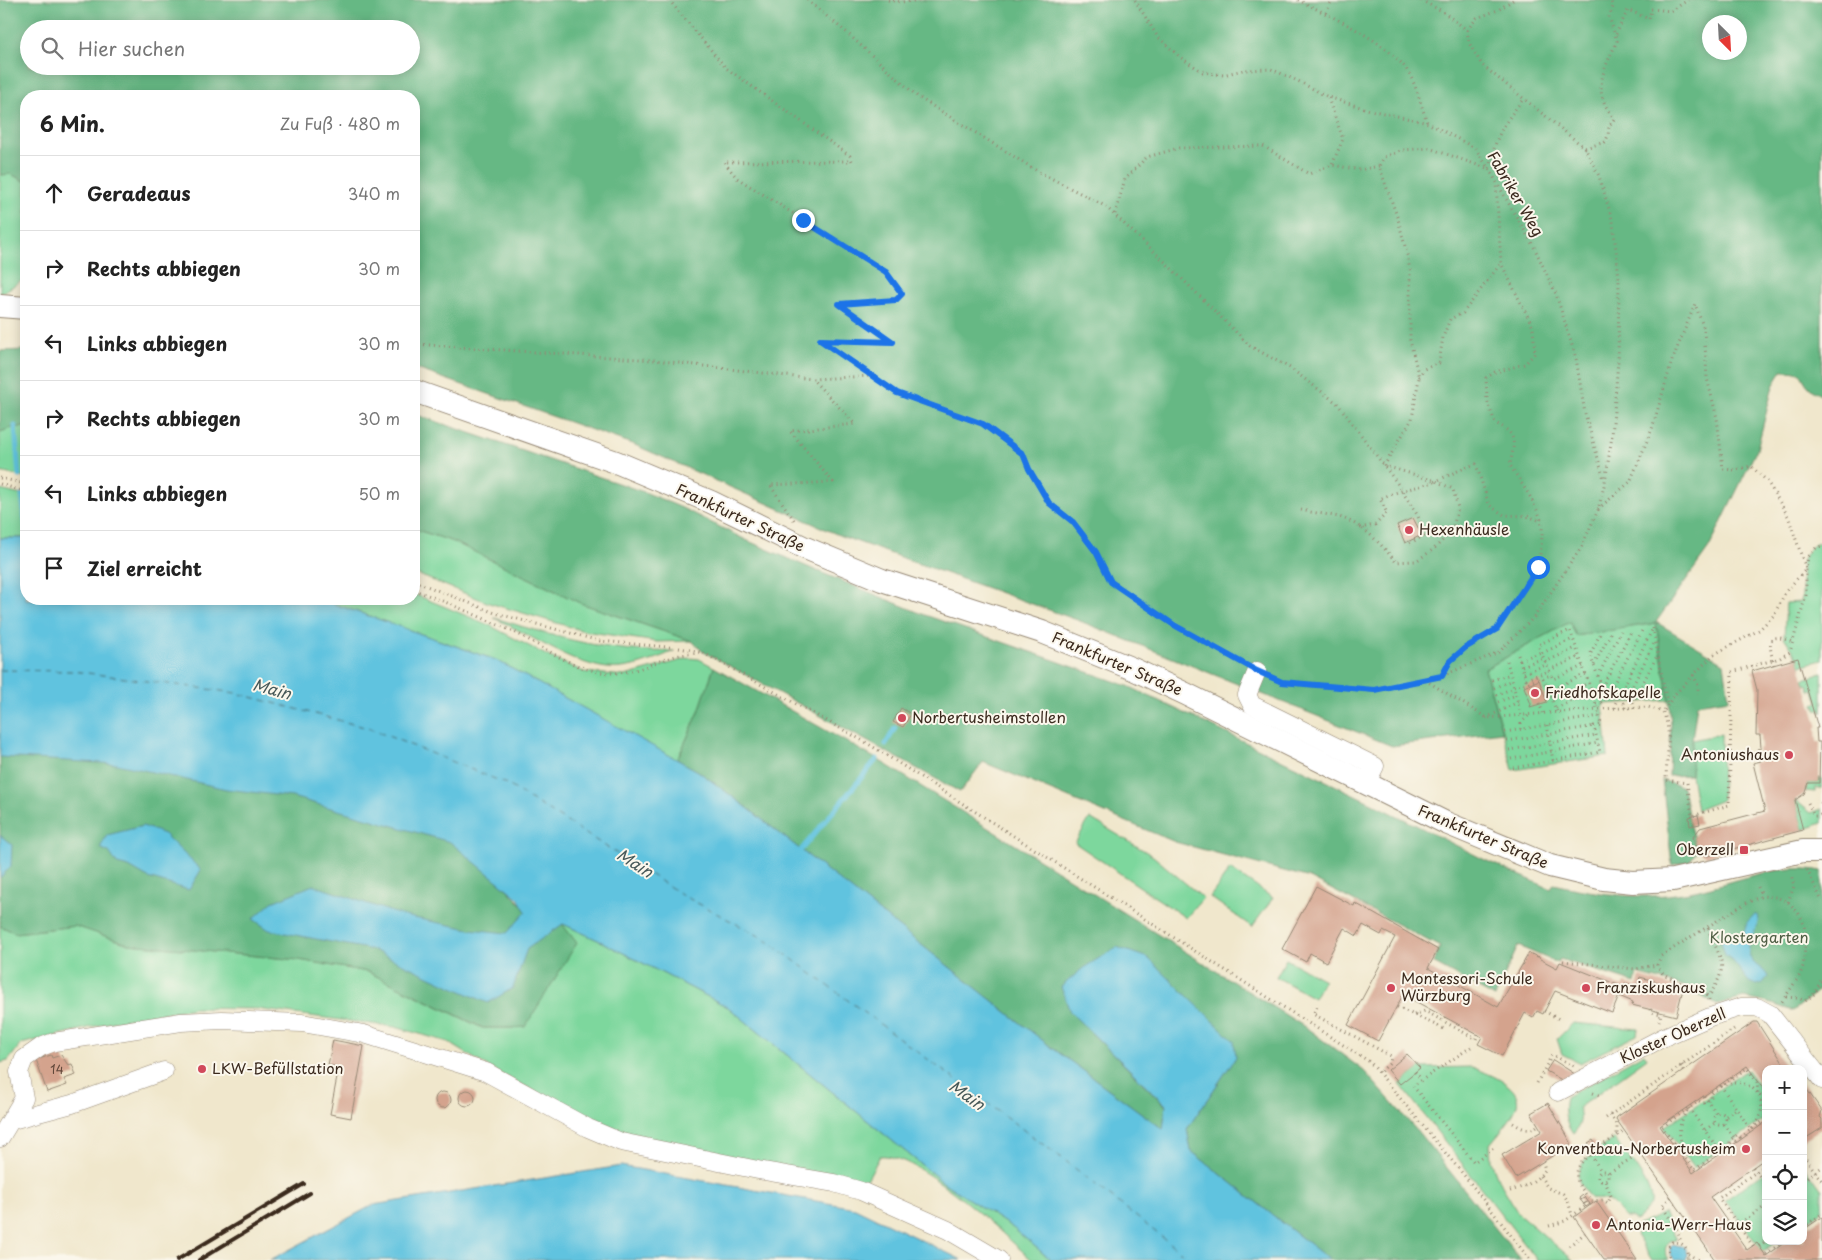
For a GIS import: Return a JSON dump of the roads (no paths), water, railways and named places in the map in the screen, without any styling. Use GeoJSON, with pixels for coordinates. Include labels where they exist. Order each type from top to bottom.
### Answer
{"type":"FeatureCollection","features":[{"type":"Feature","properties":{"kind":"main road","name":"Frankfurter Straße"},"geometry":{"type":"LineString","coordinates":[[420,393],[616,462],[711,502],[803,547],[882,580],[1042,632],[1124,665],[1446,823],[1550,866],[1604,879],[1633,882],[1674,880],[1739,864],[1816,854]]}},
{"type":"Feature","properties":{"kind":"street"},"geometry":{"type":"LineString","coordinates":[[1257,671],[1247,695],[1252,705],[1374,766],[1366,784]]}},
{"type":"Feature","properties":{"kind":"street","name":"Kloster Oberzell"},"geometry":{"type":"LineString","coordinates":[[1558,1092],[1664,1037],[1710,1017],[1741,1007],[1757,1007],[1770,1014],[1822,1080]]}},
{"type":"Feature","properties":{"kind":"street"},"geometry":{"type":"LineString","coordinates":[[0,1138],[24,1098],[19,1072],[24,1059],[41,1047],[54,1042],[181,1022],[222,1020],[302,1023],[373,1036],[486,1072],[588,1128],[621,1142],[758,1170],[834,1183],[861,1191],[948,1230],[999,1260]]}},
{"type":"Feature","properties":{"kind":"street"},"geometry":{"type":"LineString","coordinates":[[12,1120],[72,1104],[164,1071]]}},
{"type":"Feature","properties":{"kind":"water","name":"Main"},"geometry":{"type":"Polygon","coordinates":[[[0,538],[20,538],[20,605],[337,605],[496,660],[698,771],[1051,1047],[1163,1129],[1166,1105],[1070,1012],[1061,987],[1083,968],[1117,947],[1148,958],[1234,1041],[1236,1057],[1187,1129],[1191,1151],[1330,1260],[1051,1260],[1013,1228],[944,1183],[728,1007],[563,924],[527,949],[513,988],[488,1003],[373,950],[269,930],[253,919],[272,902],[313,885],[404,916],[470,929],[507,933],[526,912],[518,898],[450,842],[292,797],[226,789],[117,764],[0,757],[0,538]]]}},
{"type":"Feature","properties":{"kind":"water"},"geometry":{"type":"Polygon","coordinates":[[[143,826],[164,834],[201,870],[189,890],[148,878],[129,867],[117,864],[109,852],[100,848],[107,835],[143,826]]]}},
{"type":"Feature","properties":{"kind":"water"},"geometry":{"type":"Polygon","coordinates":[[[0,835],[12,845],[11,866],[0,878],[0,835]]]}},
{"type":"Feature","properties":{"kind":"water"},"geometry":{"type":"Polygon","coordinates":[[[1754,915],[1757,915],[1759,918],[1750,941],[1750,958],[1768,977],[1762,984],[1756,985],[1749,982],[1732,960],[1725,955],[1721,941],[1726,936],[1738,940],[1742,939],[1747,922],[1754,915]]]}},
{"type":"Feature","properties":{"kind":"water"},"geometry":{"type":"Polygon","coordinates":[[[621,1166],[855,1208],[962,1260],[270,1260],[373,1205],[621,1166]]]}},
{"type":"Feature","properties":{"kind":"water"},"geometry":{"type":"Polygon","coordinates":[[[1673,1244],[1684,1247],[1687,1253],[1686,1260],[1674,1260],[1670,1255],[1670,1247],[1673,1244]]]}},
{"type":"Feature","properties":{"kind":"waterway"},"geometry":{"type":"LineString","coordinates":[[15,426],[19,476]]}},
{"type":"Feature","properties":{"kind":"waterway"},"geometry":{"type":"LineString","coordinates":[[886,744],[895,728]]}},
{"type":"Feature","properties":{"kind":"waterway"},"geometry":{"type":"LineString","coordinates":[[801,850],[877,759]]}},
{"type":"Feature","properties":{"kind":"railway"},"geometry":{"type":"LineString","coordinates":[[177,1260],[304,1184]]}},
{"type":"Feature","properties":{"kind":"railway"},"geometry":{"type":"LineString","coordinates":[[199,1260],[310,1193]]}},
{"type":"Feature","properties":{"kind":"place","name":"Hexenhäusle"},"geometry":{"type":"Point","coordinates":[1409,530]}},
{"type":"Feature","properties":{"kind":"place","name":"Friedhofskapelle"},"geometry":{"type":"Point","coordinates":[1535,693]}},
{"type":"Feature","properties":{"kind":"place","name":"Norbertusheimstollen"},"geometry":{"type":"Point","coordinates":[902,718]}},
{"type":"Feature","properties":{"kind":"place","name":"Antoniushaus"},"geometry":{"type":"Point","coordinates":[1789,755]}},
{"type":"Feature","properties":{"kind":"place","name":"Oberzell"},"geometry":{"type":"Point","coordinates":[1744,850]}},
{"type":"Feature","properties":{"kind":"place","name":"Montessori-Schule Würzburg"},"geometry":{"type":"Point","coordinates":[1391,988]}},
{"type":"Feature","properties":{"kind":"place","name":"Franziskushaus"},"geometry":{"type":"Point","coordinates":[1586,988]}},
{"type":"Feature","properties":{"kind":"place","name":"LKW-Befüllstation"},"geometry":{"type":"Point","coordinates":[202,1069]}},
{"type":"Feature","properties":{"kind":"place","name":"Konventbau-Norbertusheim"},"geometry":{"type":"Point","coordinates":[1746,1149]}},
{"type":"Feature","properties":{"kind":"place","name":"Antonia-Werr-Haus"},"geometry":{"type":"Point","coordinates":[1596,1225]}},
{"type":"Feature","properties":{"kind":"park label","name":"Klostergarten"},"geometry":{"type":"Point","coordinates":[1759,938]}}]}
